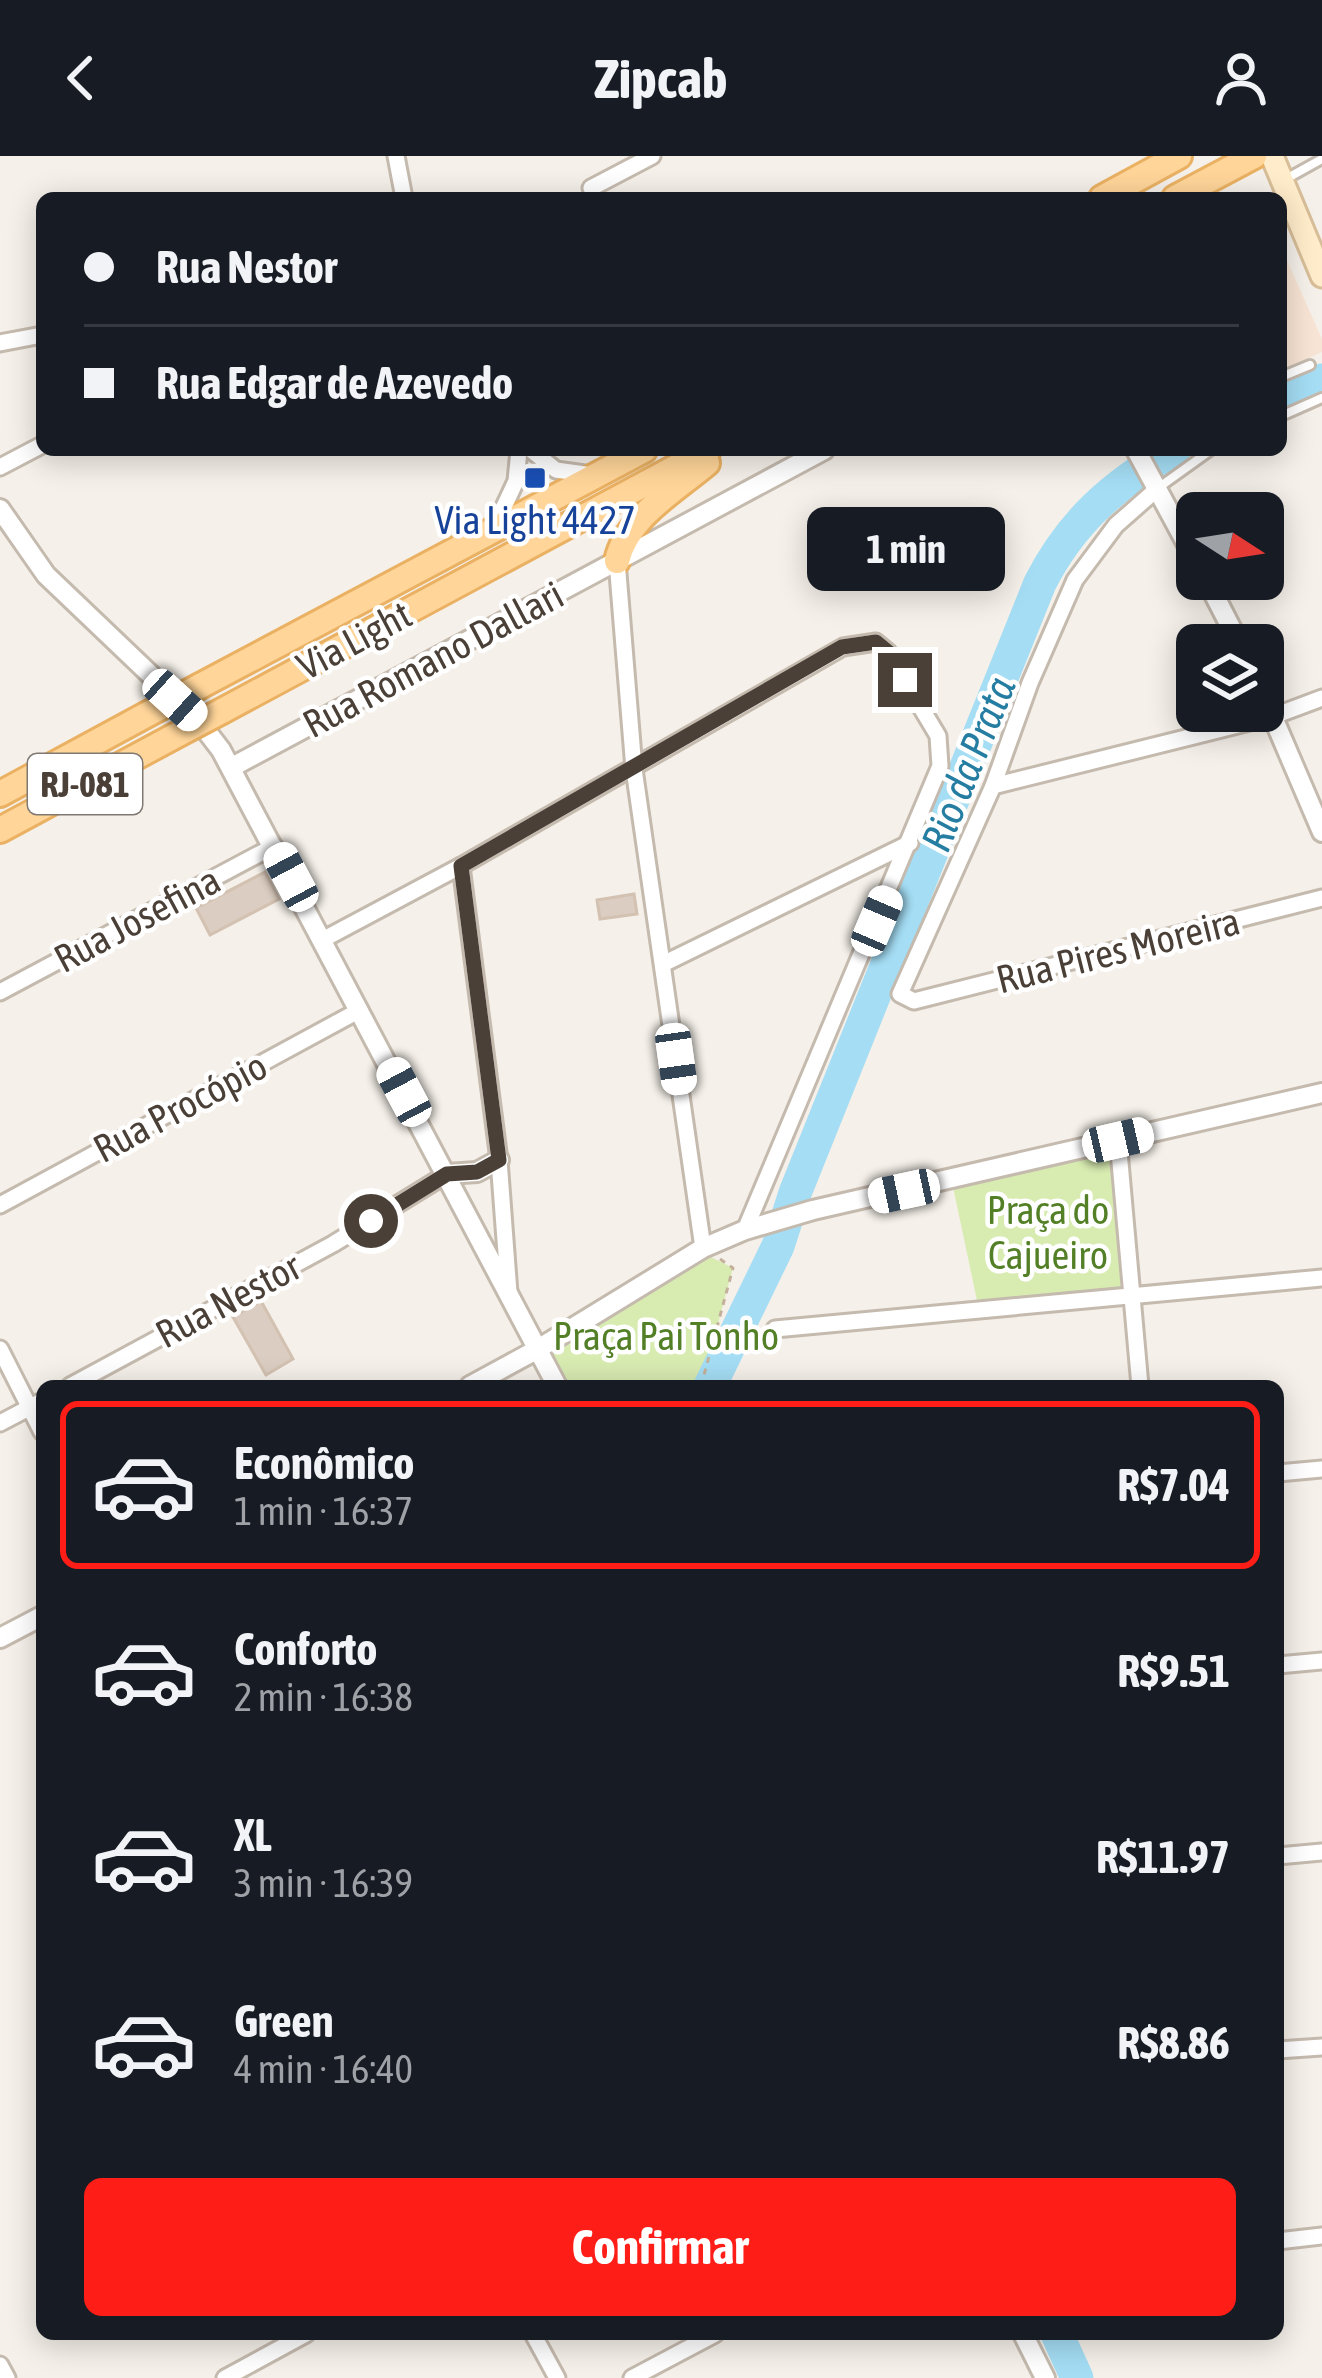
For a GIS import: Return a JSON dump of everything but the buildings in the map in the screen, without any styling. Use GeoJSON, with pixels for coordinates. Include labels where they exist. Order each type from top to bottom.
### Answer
{"type":"FeatureCollection","features":[{"type":"Feature","properties":{"kind":"main road"},"geometry":{"type":"LineString","coordinates":[[1113,192],[1179,156]]}},
{"type":"Feature","properties":{"kind":"main road"},"geometry":{"type":"LineString","coordinates":[[1272,156],[1284,192]]}},
{"type":"Feature","properties":{"kind":"main road"},"geometry":{"type":"LineString","coordinates":[[1186,192],[1244,161]]}},
{"type":"Feature","properties":{"kind":"main road"},"geometry":{"type":"LineString","coordinates":[[1287,200],[1322,276]]}},
{"type":"Feature","properties":{"kind":"main road","name":"Via Light"},"geometry":{"type":"LineString","coordinates":[[0,794],[633,456]]}},
{"type":"Feature","properties":{"kind":"main road","name":"Via Light"},"geometry":{"type":"LineString","coordinates":[[0,830],[697,456]]}},
{"type":"Feature","properties":{"kind":"main road"},"geometry":{"type":"LineString","coordinates":[[616,561],[644,515],[716,456]]}},
{"type":"Feature","properties":{"kind":"street"},"geometry":{"type":"LineString","coordinates":[[396,156],[403,192]]}},
{"type":"Feature","properties":{"kind":"street"},"geometry":{"type":"LineString","coordinates":[[591,188],[641,159]]}},
{"type":"Feature","properties":{"kind":"street"},"geometry":{"type":"LineString","coordinates":[[0,343],[36,336]]}},
{"type":"Feature","properties":{"kind":"street"},"geometry":{"type":"LineString","coordinates":[[0,467],[36,449]]}},
{"type":"Feature","properties":{"kind":"street"},"geometry":{"type":"LineString","coordinates":[[494,528],[516,481],[518,456]]}},
{"type":"Feature","properties":{"kind":"street"},"geometry":{"type":"LineString","coordinates":[[538,456],[556,470],[595,476]]}},
{"type":"Feature","properties":{"kind":"street","name":"Rua Romano Dallari"},"geometry":{"type":"LineString","coordinates":[[232,766],[813,456]]}},
{"type":"Feature","properties":{"kind":"street"},"geometry":{"type":"LineString","coordinates":[[1139,456],[1176,524]]}},
{"type":"Feature","properties":{"kind":"street"},"geometry":{"type":"LineString","coordinates":[[988,786],[1075,580],[1154,483]]}},
{"type":"Feature","properties":{"kind":"street"},"geometry":{"type":"LineString","coordinates":[[0,509],[46,575],[198,721],[232,766],[554,1380]]}},
{"type":"Feature","properties":{"kind":"street"},"geometry":{"type":"LineString","coordinates":[[616,561],[634,769],[704,1248]]}},
{"type":"Feature","properties":{"kind":"street"},"geometry":{"type":"LineString","coordinates":[[324,939],[634,769],[842,647],[876,642],[888,652],[938,736],[942,752],[935,783],[746,1230]]}},
{"type":"Feature","properties":{"kind":"street"},"geometry":{"type":"LineString","coordinates":[[1284,712],[1322,698]]}},
{"type":"Feature","properties":{"kind":"street"},"geometry":{"type":"LineString","coordinates":[[988,786],[1209,732]]}},
{"type":"Feature","properties":{"kind":"street"},"geometry":{"type":"LineString","coordinates":[[1281,732],[1322,832]]}},
{"type":"Feature","properties":{"kind":"street","name":"Rua Pires Moreira"},"geometry":{"type":"LineString","coordinates":[[988,786],[904,979],[900,994],[914,1001],[1322,898]]}},
{"type":"Feature","properties":{"kind":"street"},"geometry":{"type":"LineString","coordinates":[[663,964],[910,843]]}},
{"type":"Feature","properties":{"kind":"street","name":"Rua Josefina"},"geometry":{"type":"LineString","coordinates":[[0,992],[274,845]]}},
{"type":"Feature","properties":{"kind":"street"},"geometry":{"type":"LineString","coordinates":[[461,866],[499,1160],[509,1294]]}},
{"type":"Feature","properties":{"kind":"street","name":"Rua Procópio"},"geometry":{"type":"LineString","coordinates":[[0,1205],[360,1010]]}},
{"type":"Feature","properties":{"kind":"street"},"geometry":{"type":"LineString","coordinates":[[481,1380],[704,1248],[768,1222],[1322,1093]]}},
{"type":"Feature","properties":{"kind":"street"},"geometry":{"type":"LineString","coordinates":[[1118,1140],[1140,1380]]}},
{"type":"Feature","properties":{"kind":"street"},"geometry":{"type":"LineString","coordinates":[[447,1174],[477,1172],[499,1160]]}},
{"type":"Feature","properties":{"kind":"street","name":"Rua Nestor"},"geometry":{"type":"LineString","coordinates":[[81,1380],[333,1244],[447,1174]]}},
{"type":"Feature","properties":{"kind":"street"},"geometry":{"type":"LineString","coordinates":[[775,1329],[1322,1277]]}},
{"type":"Feature","properties":{"kind":"street"},"geometry":{"type":"LineString","coordinates":[[0,1349],[36,1404],[0,1423]]}},
{"type":"Feature","properties":{"kind":"street"},"geometry":{"type":"LineString","coordinates":[[1284,1472],[1322,1469]]}},
{"type":"Feature","properties":{"kind":"street"},"geometry":{"type":"LineString","coordinates":[[0,1638],[36,1619]]}},
{"type":"Feature","properties":{"kind":"street"},"geometry":{"type":"LineString","coordinates":[[1284,1664],[1322,1661]]}},
{"type":"Feature","properties":{"kind":"street"},"geometry":{"type":"LineString","coordinates":[[1284,1855],[1322,1852]]}},
{"type":"Feature","properties":{"kind":"street"},"geometry":{"type":"LineString","coordinates":[[1284,2050],[1322,2047]]}},
{"type":"Feature","properties":{"kind":"street"},"geometry":{"type":"LineString","coordinates":[[1284,2239],[1322,2236]]}},
{"type":"Feature","properties":{"kind":"street"},"geometry":{"type":"LineString","coordinates":[[225,2378],[295,2340]]}},
{"type":"Feature","properties":{"kind":"street"},"geometry":{"type":"LineString","coordinates":[[536,2340],[557,2378]]}},
{"type":"Feature","properties":{"kind":"street"},"geometry":{"type":"LineString","coordinates":[[632,2378],[704,2340]]}},
{"type":"Feature","properties":{"kind":"street"},"geometry":{"type":"LineString","coordinates":[[1026,2340],[1041,2377]]}},
{"type":"Feature","properties":{"kind":"street"},"geometry":{"type":"LineString","coordinates":[[0,2365],[7,2378]]}},
{"type":"Feature","properties":{"kind":"lane"},"geometry":{"type":"LineString","coordinates":[[1287,194],[1322,160]]}},
{"type":"Feature","properties":{"kind":"lane"},"geometry":{"type":"LineString","coordinates":[[1287,375],[1310,365]]}},
{"type":"Feature","properties":{"kind":"lane"},"geometry":{"type":"LineString","coordinates":[[1287,413],[1322,398]]}},
{"type":"Feature","properties":{"kind":"lane"},"geometry":{"type":"LineString","coordinates":[[1154,483],[1201,456]]}},
{"type":"Feature","properties":{"kind":"path"},"geometry":{"type":"LineString","coordinates":[[946,784],[988,786]]}},
{"type":"Feature","properties":{"kind":"path"},"geometry":{"type":"LineString","coordinates":[[702,1380],[733,1268],[704,1248]]}},
{"type":"Feature","properties":{"kind":"shaded area"},"geometry":{"type":"Polygon","coordinates":[[[1287,260],[1322,339],[1322,352],[1287,367],[1287,260]]]}},
{"type":"Feature","properties":{"kind":"green space","name":"Praça do Cajueiro"},"geometry":{"type":"Polygon","coordinates":[[[1116,1144],[1131,1296],[979,1310],[952,1182],[1116,1144]]]}},
{"type":"Feature","properties":{"kind":"green space","name":"Praça Pai Tonho"},"geometry":{"type":"Polygon","coordinates":[[[707,1255],[733,1268],[703,1380],[565,1380],[551,1350],[707,1255]]]}},
{"type":"Feature","properties":{"kind":"waterway","name":"Rio da Prata"},"geometry":{"type":"LineString","coordinates":[[1287,395],[1322,380]]}},
{"type":"Feature","properties":{"kind":"waterway","name":"Rio da Prata"},"geometry":{"type":"LineString","coordinates":[[713,1380],[778,1246],[795,1193],[1040,583],[1066,541],[1096,506],[1165,456]]}},
{"type":"Feature","properties":{"kind":"waterway","name":"Rio da Prata"},"geometry":{"type":"LineString","coordinates":[[1060,2340],[1077,2378]]}},
{"type":"Feature","properties":{"kind":"place","name":"Via Light 4427"},"geometry":{"type":"Point","coordinates":[535,478]}},
{"type":"Feature","properties":{"kind":"route"},"geometry":{"type":"LineString","coordinates":[[371,1221],[447,1174],[477,1172],[499,1160],[461,866],[842,647],[876,642],[905,680]]}}]}
